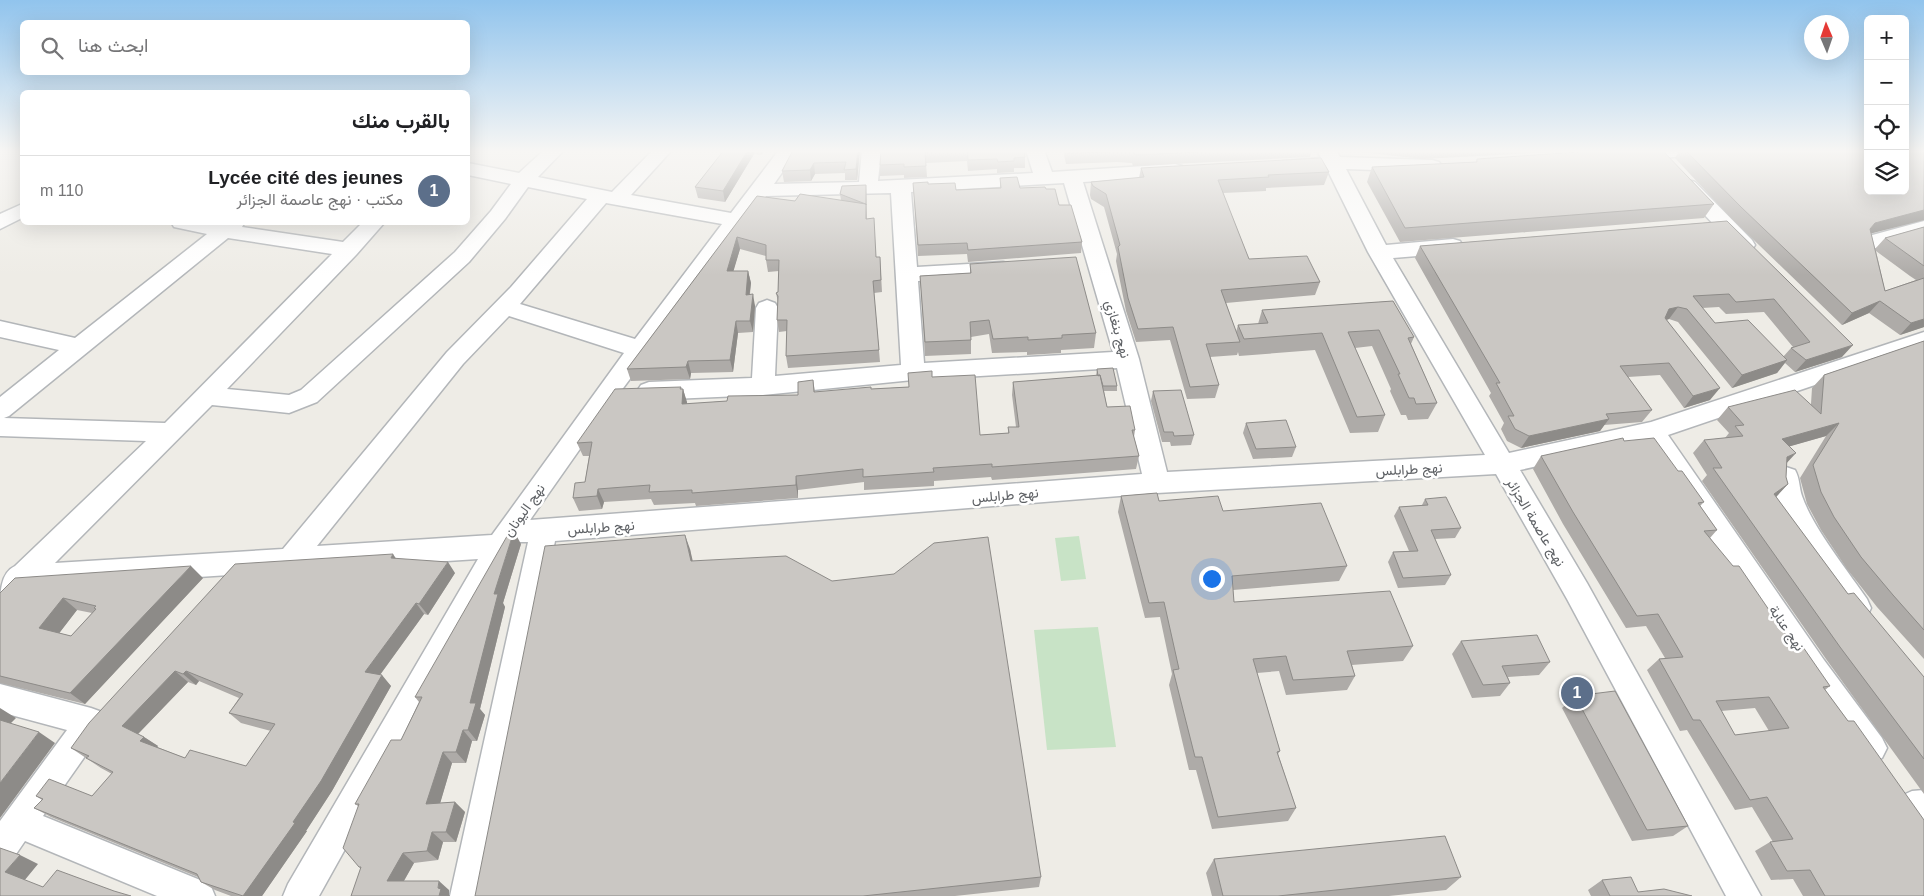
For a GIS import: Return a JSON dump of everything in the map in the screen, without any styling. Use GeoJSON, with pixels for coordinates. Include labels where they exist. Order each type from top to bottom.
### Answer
{"type":"FeatureCollection","features":[{"type":"Feature","properties":{"kind":"street"},"geometry":{"type":"LineString","coordinates":[[206,396],[289,404],[309,396],[462,257],[515,192]]}},
{"type":"Feature","properties":{"kind":"street"},"geometry":{"type":"LineString","coordinates":[[578,192],[736,220]]}},
{"type":"Feature","properties":{"kind":"street"},"geometry":{"type":"LineString","coordinates":[[290,560],[455,358],[616,192]]}},
{"type":"Feature","properties":{"kind":"street","name":"نهج اليونان"},"geometry":{"type":"LineString","coordinates":[[300,896],[504,538],[639,349],[759,192]]}},
{"type":"Feature","properties":{"kind":"street"},"geometry":{"type":"LineString","coordinates":[[901,192],[913,372]]}},
{"type":"Feature","properties":{"kind":"street","name":"نهج بنغازي"},"geometry":{"type":"LineString","coordinates":[[1075,192],[1089,262],[1126,359],[1157,483]]}},
{"type":"Feature","properties":{"kind":"street","name":"نهج عاصمة الجزائر"},"geometry":{"type":"LineString","coordinates":[[1348,192],[1379,252],[1577,591],[1744,896]]}},
{"type":"Feature","properties":{"kind":"street"},"geometry":{"type":"LineString","coordinates":[[1689,192],[1714,226],[1757,257]]}},
{"type":"Feature","properties":{"kind":"street"},"geometry":{"type":"LineString","coordinates":[[0,223],[20,211]]}},
{"type":"Feature","properties":{"kind":"street"},"geometry":{"type":"LineString","coordinates":[[210,225],[348,250]]}},
{"type":"Feature","properties":{"kind":"street"},"geometry":{"type":"LineString","coordinates":[[0,599],[12,578],[171,432],[372,225]]}},
{"type":"Feature","properties":{"kind":"street"},"geometry":{"type":"LineString","coordinates":[[0,410],[229,227]]}},
{"type":"Feature","properties":{"kind":"street"},"geometry":{"type":"LineString","coordinates":[[1872,242],[1924,227]]}},
{"type":"Feature","properties":{"kind":"street"},"geometry":{"type":"LineString","coordinates":[[1379,252],[1477,244]]}},
{"type":"Feature","properties":{"kind":"street"},"geometry":{"type":"LineString","coordinates":[[906,275],[1021,267]]}},
{"type":"Feature","properties":{"kind":"street"},"geometry":{"type":"LineString","coordinates":[[504,307],[639,349]]}},
{"type":"Feature","properties":{"kind":"street"},"geometry":{"type":"LineString","coordinates":[[763,386],[767,308]]}},
{"type":"Feature","properties":{"kind":"street"},"geometry":{"type":"LineString","coordinates":[[0,329],[80,346]]}},
{"type":"Feature","properties":{"kind":"street","name":"نهج طرابلس"},"geometry":{"type":"LineString","coordinates":[[12,578],[290,560],[504,538],[544,531],[1157,483],[1502,464],[1652,431],[1724,397],[1854,354],[1924,340]]}},
{"type":"Feature","properties":{"kind":"street"},"geometry":{"type":"LineString","coordinates":[[607,393],[763,386],[913,372],[1126,359]]}},
{"type":"Feature","properties":{"kind":"street"},"geometry":{"type":"LineString","coordinates":[[0,427],[171,432]]}},
{"type":"Feature","properties":{"kind":"street","name":"نهج عنابة"},"geometry":{"type":"LineString","coordinates":[[1652,431],[1814,669],[1908,797]]}},
{"type":"Feature","properties":{"kind":"street"},"geometry":{"type":"LineString","coordinates":[[1786,477],[1789,496],[1807,532],[1838,581],[1873,626]]}},
{"type":"Feature","properties":{"kind":"street"},"geometry":{"type":"LineString","coordinates":[[467,896],[544,531]]}},
{"type":"Feature","properties":{"kind":"street"},"geometry":{"type":"LineString","coordinates":[[212,592],[239,562]]}},
{"type":"Feature","properties":{"kind":"street"},"geometry":{"type":"LineString","coordinates":[[0,698],[91,722]]}},
{"type":"Feature","properties":{"kind":"street"},"geometry":{"type":"LineString","coordinates":[[112,700],[91,722],[10,835],[198,896]]}},
{"type":"Feature","properties":{"kind":"green space"},"geometry":{"type":"Polygon","coordinates":[[[1079,536],[1086,579],[1061,581],[1055,538],[1079,536]]]}},
{"type":"Feature","properties":{"kind":"green space"},"geometry":{"type":"Polygon","coordinates":[[[1098,627],[1116,747],[1047,750],[1034,630],[1098,627]]]}},
{"type":"Feature","properties":{"kind":"building"},"geometry":{"type":"Polygon","coordinates":[[[841,192],[866,192],[866,204],[840,194],[841,192]]]}},
{"type":"Feature","properties":{"kind":"building"},"geometry":{"type":"Polygon","coordinates":[[[914,192],[1056,192],[1059,205],[1071,205],[1082,242],[968,250],[967,243],[918,245],[914,192]]]}},
{"type":"Feature","properties":{"kind":"building"},"geometry":{"type":"Polygon","coordinates":[[[1102,192],[1223,192],[1249,259],[1307,256],[1320,282],[1221,290],[1240,342],[1206,344],[1219,385],[1190,387],[1173,327],[1138,329],[1128,298],[1118,247],[1120,245],[1106,194],[1102,192]]]}},
{"type":"Feature","properties":{"kind":"building"},"geometry":{"type":"Polygon","coordinates":[[[1385,192],[1702,192],[1714,204],[1405,228],[1385,192]]]}},
{"type":"Feature","properties":{"kind":"building"},"geometry":{"type":"Polygon","coordinates":[[[1726,192],[1864,192],[1864,195],[1909,195],[1909,192],[1924,192],[1924,210],[1875,223],[1870,229],[1885,291],[1924,278],[1924,319],[1911,323],[1880,301],[1852,313],[1726,192]]]}},
{"type":"Feature","properties":{"kind":"building"},"geometry":{"type":"Polygon","coordinates":[[[800,194],[866,204],[866,219],[874,218],[876,257],[880,257],[881,280],[873,281],[879,350],[786,356],[787,320],[777,320],[778,296],[776,293],[778,292],[779,260],[766,260],[766,245],[737,237],[727,271],[748,271],[746,295],[753,294],[750,321],[736,321],[730,360],[688,361],[686,367],[627,369],[757,196],[795,201],[800,194]]]}},
{"type":"Feature","properties":{"kind":"building"},"geometry":{"type":"Polygon","coordinates":[[[1727,221],[1853,345],[1806,360],[1791,348],[1810,342],[1774,299],[1736,302],[1729,294],[1693,296],[1715,323],[1748,320],[1787,360],[1742,375],[1687,309],[1678,307],[1669,309],[1665,318],[1720,388],[1693,396],[1669,363],[1620,366],[1652,410],[1606,414],[1609,419],[1529,436],[1515,429],[1508,416],[1514,416],[1496,383],[1500,383],[1420,246],[1727,221]]]}},
{"type":"Feature","properties":{"kind":"building"},"geometry":{"type":"Polygon","coordinates":[[[1924,227],[1924,266],[1885,238],[1924,227]]]}},
{"type":"Feature","properties":{"kind":"building"},"geometry":{"type":"Polygon","coordinates":[[[1076,257],[1096,333],[1028,340],[1028,337],[993,339],[989,320],[970,322],[971,340],[925,342],[920,276],[971,273],[970,264],[1076,257]]]}},
{"type":"Feature","properties":{"kind":"building"},"geometry":{"type":"Polygon","coordinates":[[[1393,301],[1414,337],[1408,338],[1437,403],[1416,404],[1414,398],[1409,398],[1379,330],[1348,332],[1385,415],[1357,417],[1322,333],[1244,339],[1238,325],[1268,323],[1262,310],[1393,301]]]}},
{"type":"Feature","properties":{"kind":"building"},"geometry":{"type":"Polygon","coordinates":[[[1924,341],[1924,630],[1861,557],[1834,517],[1821,492],[1813,465],[1839,423],[1782,439],[1796,453],[1787,457],[1786,477],[1788,484],[1774,494],[1848,594],[1854,593],[1924,677],[1924,759],[1840,647],[1713,468],[1722,468],[1704,440],[1743,436],[1735,426],[1744,425],[1728,407],[1795,390],[1821,414],[1824,375],[1924,341]]]}},
{"type":"Feature","properties":{"kind":"building"},"geometry":{"type":"Polygon","coordinates":[[[1113,368],[1117,386],[1103,386],[1097,369],[1113,368]]]}},
{"type":"Feature","properties":{"kind":"building"},"geometry":{"type":"Polygon","coordinates":[[[932,371],[932,377],[975,375],[980,435],[1009,433],[1008,427],[1019,427],[1013,382],[1100,375],[1107,407],[1130,406],[1135,430],[1132,430],[1139,456],[992,467],[992,464],[933,468],[934,472],[863,477],[863,469],[796,476],[796,485],[692,493],[692,490],[649,492],[650,485],[598,489],[597,496],[573,498],[575,483],[585,482],[592,442],[577,443],[615,389],[681,387],[680,389],[683,389],[682,404],[727,401],[728,396],[798,395],[798,382],[813,380],[814,392],[871,387],[871,389],[909,387],[908,373],[932,371]]]}},
{"type":"Feature","properties":{"kind":"building"},"geometry":{"type":"Polygon","coordinates":[[[1181,390],[1194,435],[1174,436],[1173,432],[1164,432],[1153,391],[1181,390]]]}},
{"type":"Feature","properties":{"kind":"building"},"geometry":{"type":"Polygon","coordinates":[[[1286,420],[1296,447],[1256,449],[1246,423],[1286,420]]]}},
{"type":"Feature","properties":{"kind":"building"},"geometry":{"type":"Polygon","coordinates":[[[1623,438],[1624,441],[1654,438],[1678,471],[1682,471],[1704,502],[1698,503],[1717,530],[1704,531],[1733,566],[1739,566],[1795,648],[1803,647],[1830,686],[1823,687],[1848,721],[1854,721],[1924,820],[1924,896],[1825,896],[1810,870],[1787,871],[1770,842],[1793,839],[1767,797],[1750,800],[1700,720],[1693,720],[1659,659],[1683,657],[1658,614],[1637,616],[1541,456],[1623,438]],[[1769,697],[1716,701],[1735,735],[1789,728],[1769,697]]]}},
{"type":"Feature","properties":{"kind":"building"},"geometry":{"type":"Polygon","coordinates":[[[1157,493],[1159,501],[1218,496],[1223,511],[1321,503],[1347,566],[1232,576],[1234,602],[1390,591],[1413,646],[1347,651],[1355,676],[1293,680],[1286,656],[1253,659],[1280,751],[1277,752],[1296,808],[1218,817],[1202,757],[1195,757],[1173,670],[1179,669],[1164,602],[1149,603],[1121,496],[1157,493]]]}},
{"type":"Feature","properties":{"kind":"building"},"geometry":{"type":"Polygon","coordinates":[[[1446,497],[1461,528],[1431,530],[1451,575],[1403,578],[1393,552],[1418,551],[1399,507],[1428,505],[1425,499],[1446,497]]]}},
{"type":"Feature","properties":{"kind":"building"},"geometry":{"type":"Polygon","coordinates":[[[510,531],[514,531],[494,594],[498,594],[470,703],[476,703],[468,730],[463,730],[456,752],[443,752],[426,804],[455,802],[446,832],[432,832],[427,851],[403,853],[387,881],[439,881],[438,888],[441,889],[439,896],[351,896],[361,867],[343,848],[359,804],[355,804],[391,740],[401,740],[422,697],[415,697],[510,531]]]}},
{"type":"Feature","properties":{"kind":"building"},"geometry":{"type":"Polygon","coordinates":[[[685,535],[691,561],[786,556],[832,581],[894,574],[934,543],[988,537],[1041,877],[863,896],[475,896],[545,546],[685,535]]]}},
{"type":"Feature","properties":{"kind":"building"},"geometry":{"type":"Polygon","coordinates":[[[393,554],[391,558],[448,562],[419,604],[416,603],[365,672],[382,675],[321,781],[293,822],[295,823],[243,896],[201,882],[197,874],[34,808],[43,799],[36,796],[49,779],[92,796],[113,772],[86,758],[89,756],[71,748],[89,723],[235,564],[393,554]],[[175,671],[122,726],[144,737],[140,741],[185,758],[190,750],[246,766],[275,724],[229,713],[243,694],[186,671],[183,674],[175,671]]]}},
{"type":"Feature","properties":{"kind":"building"},"geometry":{"type":"Polygon","coordinates":[[[191,566],[70,693],[0,676],[0,593],[15,578],[191,566]],[[63,598],[39,628],[71,636],[96,609],[94,608],[96,606],[63,598]]]}},
{"type":"Feature","properties":{"kind":"building"},"geometry":{"type":"Polygon","coordinates":[[[1537,635],[1550,662],[1502,666],[1510,683],[1483,685],[1461,641],[1537,635]]]}},
{"type":"Feature","properties":{"kind":"building"},"geometry":{"type":"Polygon","coordinates":[[[1615,691],[1688,826],[1647,830],[1575,696],[1615,691]]]}},
{"type":"Feature","properties":{"kind":"building"},"geometry":{"type":"Polygon","coordinates":[[[0,720],[39,732],[0,783],[0,720]]]}},
{"type":"Feature","properties":{"kind":"building"},"geometry":{"type":"Polygon","coordinates":[[[1445,836],[1461,877],[1278,896],[1223,896],[1214,859],[1445,836]]]}},
{"type":"Feature","properties":{"kind":"building"},"geometry":{"type":"Polygon","coordinates":[[[0,848],[20,855],[5,872],[43,887],[57,870],[131,896],[0,896],[0,848]]]}},
{"type":"Feature","properties":{"kind":"building"},"geometry":{"type":"Polygon","coordinates":[[[1631,877],[1638,892],[1664,889],[1692,896],[1610,896],[1602,880],[1631,877]]]}},
{"type":"Feature","properties":{"kind":"place","name":"Lycée cité des jeunes"},"geometry":{"type":"Point","coordinates":[1577,693]}}]}
